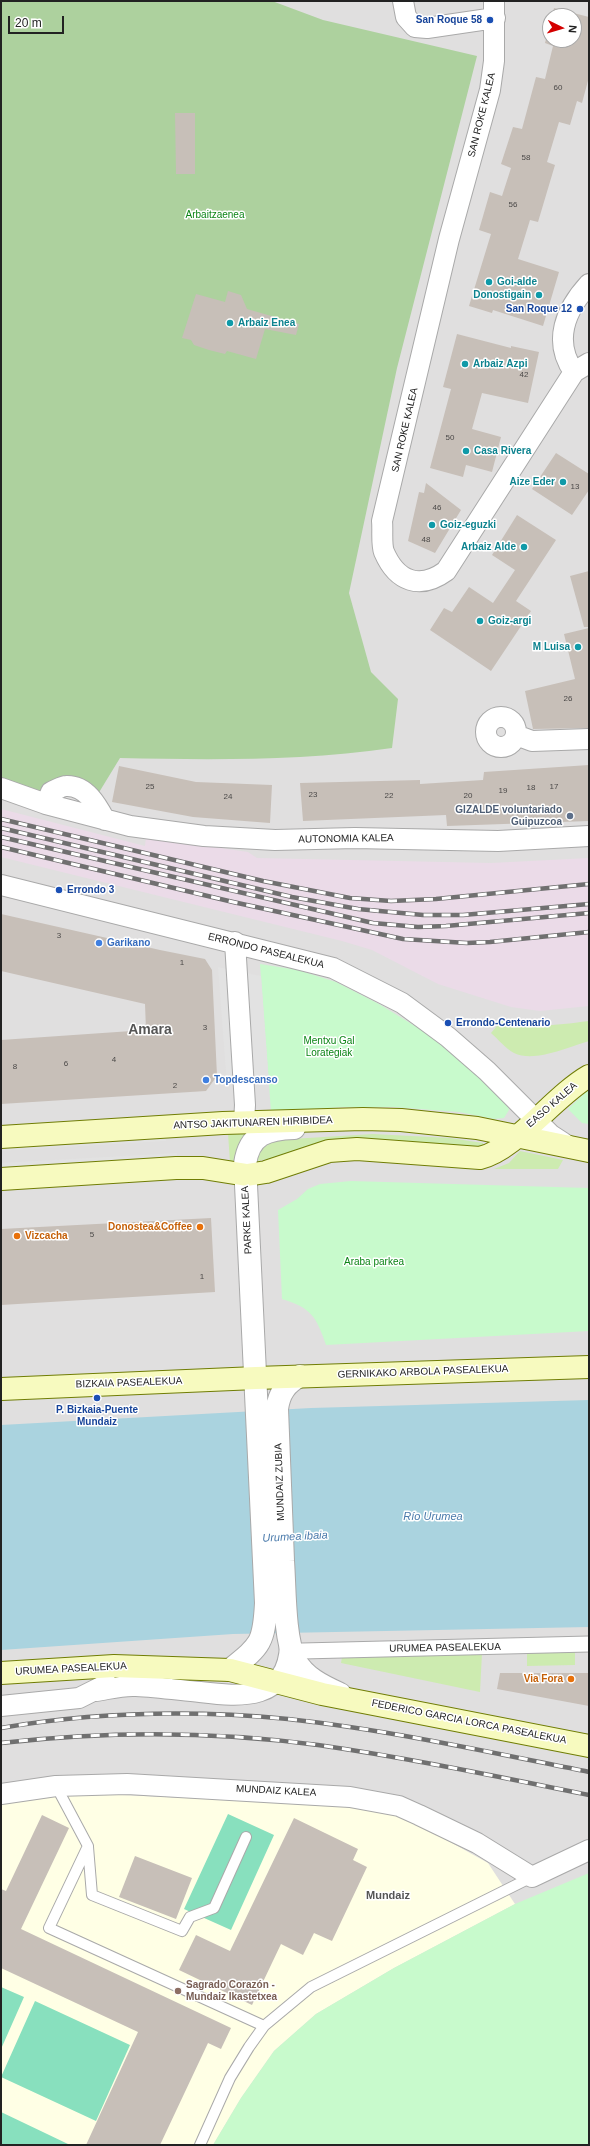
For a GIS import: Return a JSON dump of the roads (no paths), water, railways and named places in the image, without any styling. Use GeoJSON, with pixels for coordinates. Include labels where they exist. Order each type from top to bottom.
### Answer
{"type":"FeatureCollection","features":[{"type":"Feature","properties":{"kind":"main road","name":"EASO KALEA"},"geometry":{"type":"LineString","coordinates":[[510,1135],[535,1119],[566,1091],[589,1076]]}},
{"type":"Feature","properties":{"kind":"main road","name":"ANTSO JAKITUNAREN HIRIBIDEA"},"geometry":{"type":"LineString","coordinates":[[1,1137],[244,1122],[401,1120],[454,1125],[581,1150]]}},
{"type":"Feature","properties":{"kind":"main road"},"geometry":{"type":"LineString","coordinates":[[1,1178],[176,1168],[203,1168],[245,1175],[266,1172],[329,1151],[366,1149],[471,1158],[489,1156],[501,1149],[510,1135]]}},
{"type":"Feature","properties":{"kind":"main road","name":"GERNIKAKO ARBOLA PASEALEKUA"},"geometry":{"type":"LineString","coordinates":[[256,1378],[589,1367]]}},
{"type":"Feature","properties":{"kind":"main road","name":"BIZKAIA PASEALEKUA"},"geometry":{"type":"LineString","coordinates":[[1,1389],[256,1378]]}},
{"type":"Feature","properties":{"kind":"main road","name":"URUMEA PASEALEKUA"},"geometry":{"type":"LineString","coordinates":[[1,1674],[141,1666],[230,1670]]}},
{"type":"Feature","properties":{"kind":"main road","name":"FEDERICO GARCIA LORCA PASEALEKUA"},"geometry":{"type":"LineString","coordinates":[[230,1670],[349,1699],[589,1746]]}},
{"type":"Feature","properties":{"kind":"street"},"geometry":{"type":"LineString","coordinates":[[403,1],[406,18],[415,27],[427,28],[495,5]]}},
{"type":"Feature","properties":{"kind":"street","name":"SAN ROKE KALEA"},"geometry":{"type":"LineString","coordinates":[[495,5],[494,61],[490,90],[449,240],[382,521],[384,551],[397,574],[407,579],[419,581],[436,578],[446,571],[581,367],[566,361],[562,343],[565,321],[579,295],[589,284]]}},
{"type":"Feature","properties":{"kind":"street"},"geometry":{"type":"LineString","coordinates":[[516,735],[532,741],[589,739]]}},
{"type":"Feature","properties":{"kind":"street","name":"AUTONOMIA KALEA"},"geometry":{"type":"LineString","coordinates":[[1,788],[46,804],[51,792],[66,786],[79,788],[93,799],[105,820],[152,831],[276,840],[355,838],[498,841],[589,836]]}},
{"type":"Feature","properties":{"kind":"street","name":"ERRONDO PASEALEKUA"},"geometry":{"type":"LineString","coordinates":[[1,885],[235,942],[333,968],[402,1003],[448,1037],[500,1083]]}},
{"type":"Feature","properties":{"kind":"street"},"geometry":{"type":"LineString","coordinates":[[235,942],[245,1105],[244,1122]]}},
{"type":"Feature","properties":{"kind":"street","name":"ANTSO JAKITUNAREN HIRIBIDEA"},"geometry":{"type":"LineString","coordinates":[[500,1083],[551,1135],[581,1150]]}},
{"type":"Feature","properties":{"kind":"street"},"geometry":{"type":"LineString","coordinates":[[510,1135],[518,1119],[519,1113],[516,1100]]}},
{"type":"Feature","properties":{"kind":"street","name":"PARKE KALEA"},"geometry":{"type":"LineString","coordinates":[[256,1378],[245,1175],[246,1155],[249,1147],[262,1134],[279,1128],[312,1126],[325,1120]]}},
{"type":"Feature","properties":{"kind":"street","name":"MUNDAIZ ZUBIA"},"geometry":{"type":"LineString","coordinates":[[230,1670],[259,1642],[266,1603],[268,1410],[288,1384],[300,1376]]}},
{"type":"Feature","properties":{"kind":"street","name":"MUNDAIZ ZUBIA"},"geometry":{"type":"LineString","coordinates":[[256,1378],[268,1410],[285,1603],[294,1643]]}},
{"type":"Feature","properties":{"kind":"street","name":"URUMEA PASEALEKUA"},"geometry":{"type":"LineString","coordinates":[[96,1691],[134,1686],[233,1695],[255,1693],[276,1681],[288,1663],[294,1643],[589,1644]]}},
{"type":"Feature","properties":{"kind":"street","name":"FEDERICO GARCIA LORCA PASEALEKUA"},"geometry":{"type":"LineString","coordinates":[[294,1643],[296,1661],[306,1674],[319,1683],[349,1699]]}},
{"type":"Feature","properties":{"kind":"street","name":"URUMEA PASEALEKUA"},"geometry":{"type":"LineString","coordinates":[[96,1691],[141,1666]]}},
{"type":"Feature","properties":{"kind":"street"},"geometry":{"type":"LineString","coordinates":[[230,1670],[239,1676],[241,1680],[240,1690],[233,1695]]}},
{"type":"Feature","properties":{"kind":"street"},"geometry":{"type":"LineString","coordinates":[[1,1706],[79,1698],[96,1691]]}},
{"type":"Feature","properties":{"kind":"street","name":"MUNDAIZ KALEA"},"geometry":{"type":"LineString","coordinates":[[1,1794],[56,1786],[127,1784],[282,1791],[350,1797],[399,1806],[420,1815],[477,1843],[532,1877]]}},
{"type":"Feature","properties":{"kind":"street"},"geometry":{"type":"LineString","coordinates":[[532,1877],[589,1850]]}},
{"type":"Feature","properties":{"kind":"lane"},"geometry":{"type":"LineString","coordinates":[[56,1786],[88,1846],[92,1895],[182,1931],[190,1917],[214,1908],[246,1837]]}},
{"type":"Feature","properties":{"kind":"lane"},"geometry":{"type":"LineString","coordinates":[[88,1846],[49,1928],[264,2026]]}},
{"type":"Feature","properties":{"kind":"lane"},"geometry":{"type":"LineString","coordinates":[[200,2145],[230,2078],[264,2026],[311,1987],[532,1877]]}},
{"type":"Feature","properties":{"kind":"water","name":"Río Urumea"},"geometry":{"type":"Polygon","coordinates":[[[589,1400],[589,1627],[233,1634],[1,1650],[1,1425],[311,1408],[589,1400]]]}},
{"type":"Feature","properties":{"kind":"railway"},"geometry":{"type":"LineString","coordinates":[[1,819],[263,881],[350,898],[391,901],[436,899],[589,884]]}},
{"type":"Feature","properties":{"kind":"railway"},"geometry":{"type":"LineString","coordinates":[[1,828],[292,897],[358,909],[423,915],[463,915],[589,904]]}},
{"type":"Feature","properties":{"kind":"railway"},"geometry":{"type":"LineString","coordinates":[[1,837],[373,923],[418,927],[446,926],[589,913]]}},
{"type":"Feature","properties":{"kind":"railway"},"geometry":{"type":"LineString","coordinates":[[1,847],[233,902],[403,939],[467,943],[589,932]]}},
{"type":"Feature","properties":{"kind":"railway"},"geometry":{"type":"LineString","coordinates":[[1,1728],[72,1719],[144,1714],[216,1714],[252,1716],[288,1719],[401,1735],[589,1772]]}},
{"type":"Feature","properties":{"kind":"railway"},"geometry":{"type":"LineString","coordinates":[[1,1743],[80,1736],[160,1734],[279,1740],[318,1745],[454,1768],[589,1795]]}},
{"type":"Feature","properties":{"kind":"place","name":"San Roque 58"},"geometry":{"type":"Point","coordinates":[490,20]}},
{"type":"Feature","properties":{"kind":"place","name":"Goi-alde"},"geometry":{"type":"Point","coordinates":[489,282]}},
{"type":"Feature","properties":{"kind":"place","name":"Donostigain"},"geometry":{"type":"Point","coordinates":[539,295]}},
{"type":"Feature","properties":{"kind":"place","name":"San Roque 12"},"geometry":{"type":"Point","coordinates":[580,309]}},
{"type":"Feature","properties":{"kind":"place","name":"Arbaiz Enea"},"geometry":{"type":"Point","coordinates":[230,323]}},
{"type":"Feature","properties":{"kind":"place","name":"Arbaiz Azpi"},"geometry":{"type":"Point","coordinates":[465,364]}},
{"type":"Feature","properties":{"kind":"place","name":"Casa Rivera"},"geometry":{"type":"Point","coordinates":[466,451]}},
{"type":"Feature","properties":{"kind":"place","name":"Aize Eder"},"geometry":{"type":"Point","coordinates":[563,482]}},
{"type":"Feature","properties":{"kind":"place","name":"Goiz-eguzki"},"geometry":{"type":"Point","coordinates":[432,525]}},
{"type":"Feature","properties":{"kind":"place","name":"Arbaiz Alde"},"geometry":{"type":"Point","coordinates":[524,547]}},
{"type":"Feature","properties":{"kind":"place","name":"Goiz-argi"},"geometry":{"type":"Point","coordinates":[480,621]}},
{"type":"Feature","properties":{"kind":"place","name":"M Luisa"},"geometry":{"type":"Point","coordinates":[578,647]}},
{"type":"Feature","properties":{"kind":"place","name":"GIZALDE voluntariado Guipuzcoa"},"geometry":{"type":"Point","coordinates":[570,816]}},
{"type":"Feature","properties":{"kind":"place","name":"Errondo 3"},"geometry":{"type":"Point","coordinates":[59,890]}},
{"type":"Feature","properties":{"kind":"place","name":"Garikano"},"geometry":{"type":"Point","coordinates":[99,943]}},
{"type":"Feature","properties":{"kind":"place","name":"Errondo-Centenario"},"geometry":{"type":"Point","coordinates":[448,1023]}},
{"type":"Feature","properties":{"kind":"place","name":"Topdescanso"},"geometry":{"type":"Point","coordinates":[206,1080]}},
{"type":"Feature","properties":{"kind":"place","name":"Donostea&Coffee"},"geometry":{"type":"Point","coordinates":[200,1227]}},
{"type":"Feature","properties":{"kind":"place","name":"Vizcacha"},"geometry":{"type":"Point","coordinates":[17,1236]}},
{"type":"Feature","properties":{"kind":"place","name":"P. Bizkaia-Puente Mundaiz"},"geometry":{"type":"Point","coordinates":[97,1398]}},
{"type":"Feature","properties":{"kind":"place","name":"Via Fora"},"geometry":{"type":"Point","coordinates":[571,1679]}},
{"type":"Feature","properties":{"kind":"place","name":"Sagrado Corazón - Mundaiz Ikastetxea"},"geometry":{"type":"Point","coordinates":[178,1991]}},
{"type":"Feature","properties":{"kind":"district","name":"Amara"},"geometry":{"type":"Point","coordinates":[150,1030]}},
{"type":"Feature","properties":{"kind":"district","name":"Mundaiz"},"geometry":{"type":"Point","coordinates":[388,1896]}},
{"type":"Feature","properties":{"kind":"park label","name":"Arbaitzaenea"},"geometry":{"type":"Point","coordinates":[215,215]}},
{"type":"Feature","properties":{"kind":"park label","name":"Mentxu Gal Lorategiak"},"geometry":{"type":"Point","coordinates":[329,1046]}},
{"type":"Feature","properties":{"kind":"park label","name":"Araba parkea"},"geometry":{"type":"Point","coordinates":[374,1262]}},
{"type":"Feature","properties":{"kind":"water label","name":"Urumea ibaia"},"geometry":{"type":"Point","coordinates":[295,1537]}}]}
